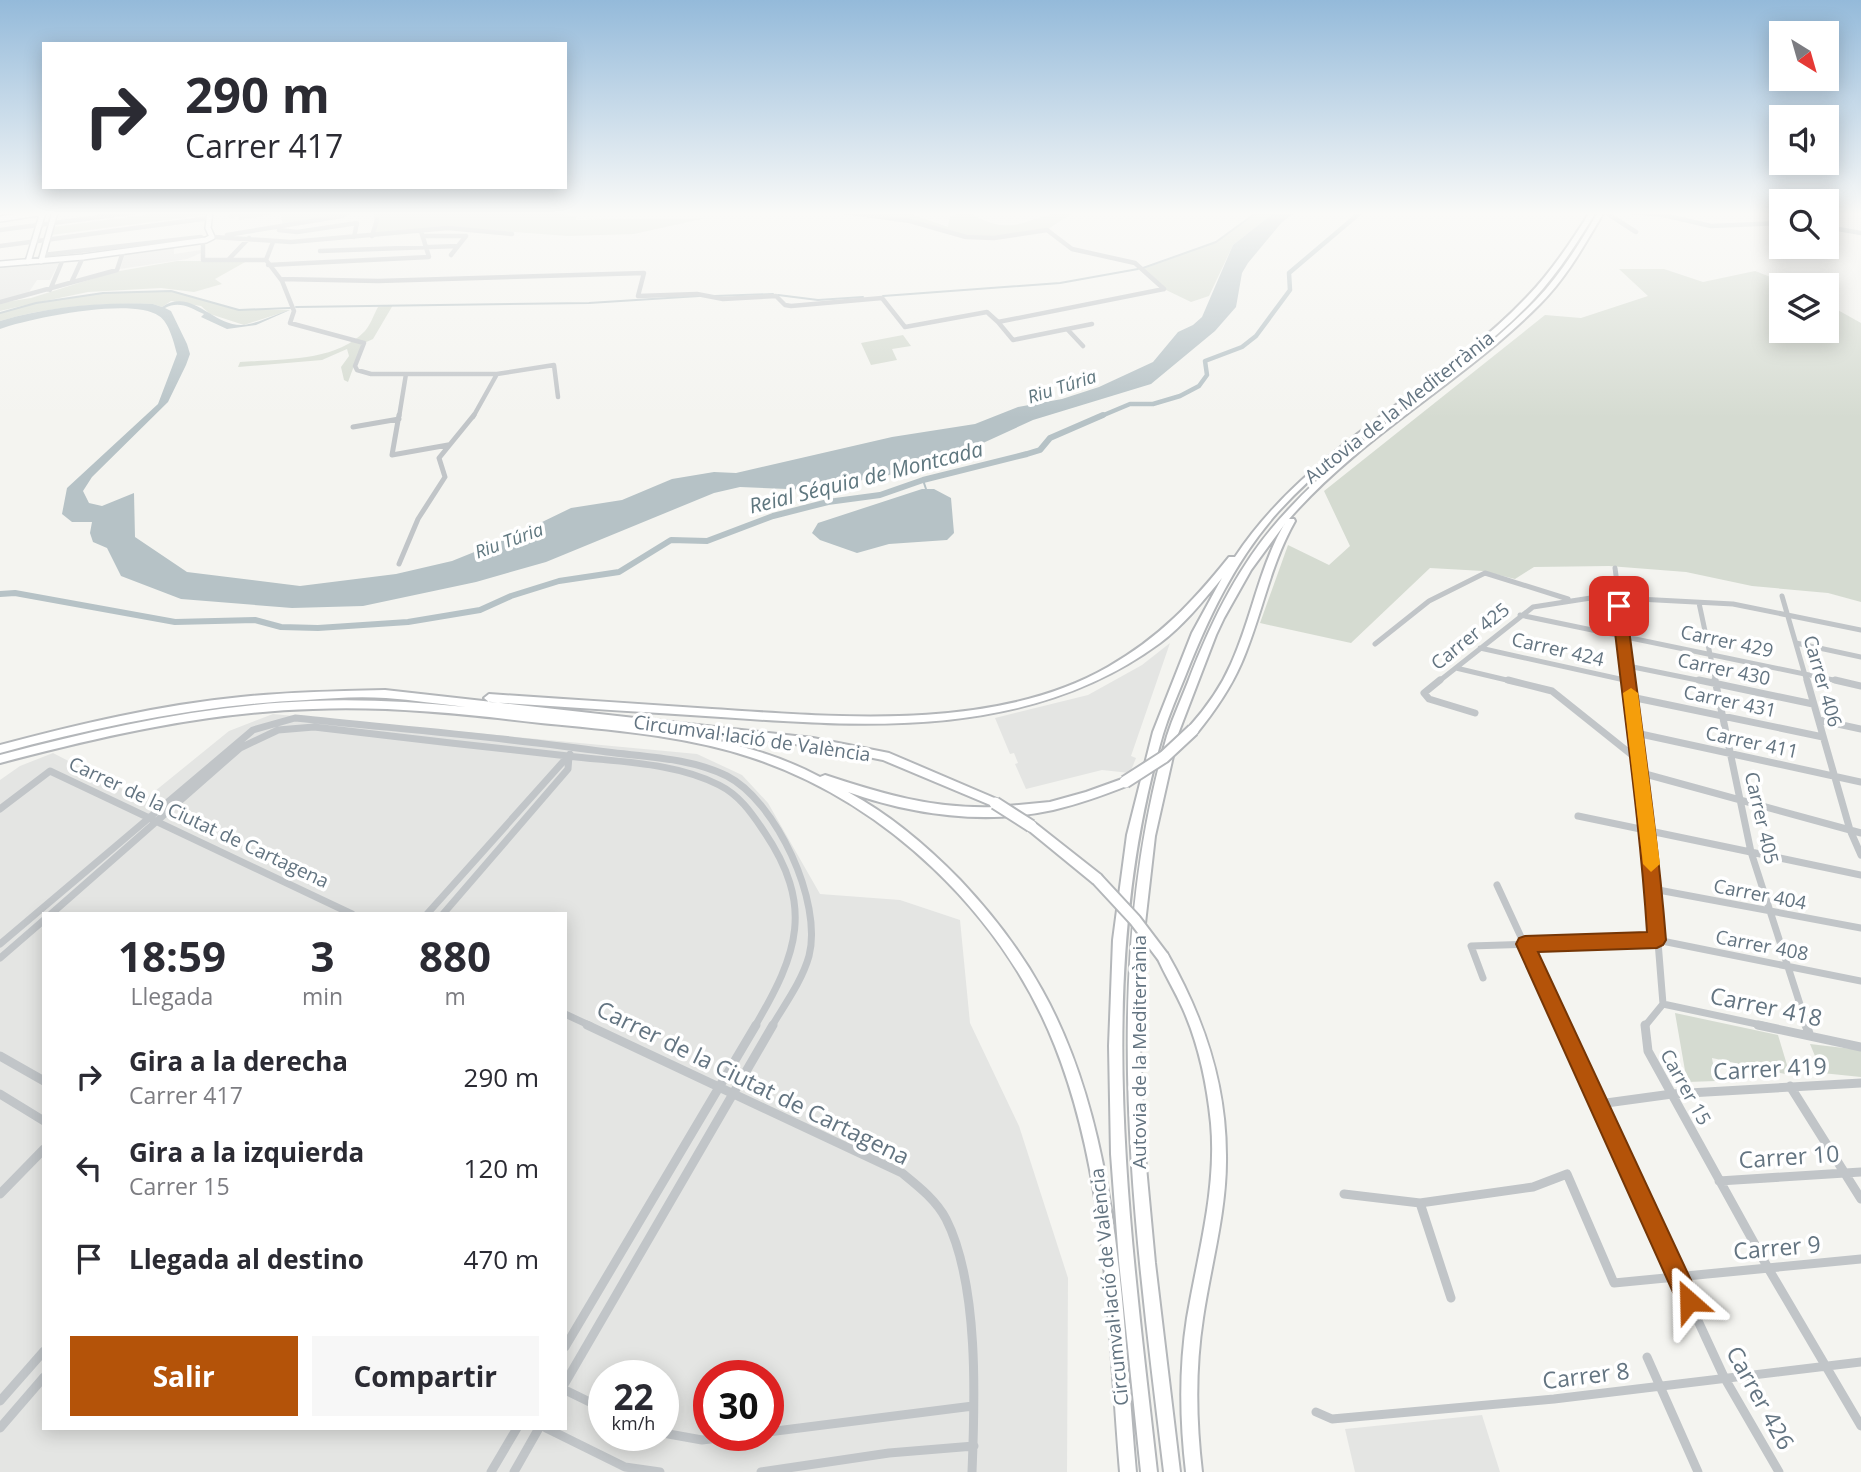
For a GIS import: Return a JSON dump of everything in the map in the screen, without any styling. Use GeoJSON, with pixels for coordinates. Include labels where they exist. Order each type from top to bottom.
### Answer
{"type":"FeatureCollection","features":[{"type":"Feature","properties":{"kind":"highway","name":"Autovia de la Mediterrània"},"geometry":{"type":"LineString","coordinates":[[1149,1472],[1124,1234],[1116,1096],[1119,955],[1127,883],[1142,792],[1171,696],[1208,611],[1251,540],[1278,507],[1331,456],[1469,352],[1523,306],[1545,281]]}},
{"type":"Feature","properties":{"kind":"highway","name":"Autovia de la Mediterrània"},"geometry":{"type":"LineString","coordinates":[[1172,1472],[1145,1252],[1136,1103],[1135,999],[1144,873],[1171,740],[1200,660],[1221,615],[1258,553],[1290,512],[1321,481],[1533,309],[1557,281]]}},
{"type":"Feature","properties":{"kind":"highway"},"geometry":{"type":"LineString","coordinates":[[796,770],[903,806],[965,814],[1035,810],[1072,802],[1115,786],[1152,765],[1193,730],[1218,698],[1237,662],[1275,546],[1296,514],[1321,485],[1321,481]]}},
{"type":"Feature","properties":{"kind":"highway"},"geometry":{"type":"LineString","coordinates":[[385,695],[403,693],[840,722],[918,721],[981,713],[1062,691],[1130,659],[1178,622],[1242,545],[1251,540]]}},
{"type":"Feature","properties":{"kind":"highway","name":"Circumval·lació de València"},"geometry":{"type":"LineString","coordinates":[[0,749],[92,725],[205,705],[317,695],[385,695],[813,742],[885,757],[995,803],[1031,825],[1097,879],[1135,920],[1163,957],[1186,995],[1205,1046],[1214,1087],[1219,1139],[1212,1229],[1192,1336],[1189,1432],[1194,1472]]}},
{"type":"Feature","properties":{"kind":"highway","name":"Circumval·lació de València"},"geometry":{"type":"LineString","coordinates":[[0,759],[101,733],[199,715],[257,708],[354,704],[448,709],[637,730],[712,743],[796,770],[850,799],[905,837],[948,875],[995,929],[1022,969],[1060,1042],[1088,1126],[1100,1179],[1128,1472]]}},
{"type":"Feature","properties":{"kind":"street"},"geometry":{"type":"LineString","coordinates":[[50,290],[54,281]]}},
{"type":"Feature","properties":{"kind":"street"},"geometry":{"type":"LineString","coordinates":[[0,302],[30,298],[72,281]]}},
{"type":"Feature","properties":{"kind":"street"},"geometry":{"type":"LineString","coordinates":[[282,281],[294,311],[290,323],[364,343],[355,366],[357,370],[371,374],[497,374],[554,365],[558,397]]}},
{"type":"Feature","properties":{"kind":"street"},"geometry":{"type":"LineString","coordinates":[[362,281],[387,281]]}},
{"type":"Feature","properties":{"kind":"street"},"geometry":{"type":"LineString","coordinates":[[642,281],[638,296],[696,294],[702,299],[776,296],[785,305],[791,306],[882,298],[905,327],[987,312],[1013,340],[1092,324]]}},
{"type":"Feature","properties":{"kind":"street"},"geometry":{"type":"LineString","coordinates":[[998,322],[1164,289],[1155,281]]}},
{"type":"Feature","properties":{"kind":"street"},"geometry":{"type":"LineString","coordinates":[[1068,330],[1083,346]]}},
{"type":"Feature","properties":{"kind":"street"},"geometry":{"type":"LineString","coordinates":[[406,374],[392,455],[449,444]]}},
{"type":"Feature","properties":{"kind":"street"},"geometry":{"type":"LineString","coordinates":[[399,564],[418,519],[445,477],[439,459],[472,419],[497,374]]}},
{"type":"Feature","properties":{"kind":"street"},"geometry":{"type":"LineString","coordinates":[[353,427],[399,419]]}},
{"type":"Feature","properties":{"kind":"street"},"geometry":{"type":"LineString","coordinates":[[1615,568],[1636,733],[1638,772],[1649,830],[1663,1004]]}},
{"type":"Feature","properties":{"kind":"street"},"geometry":{"type":"LineString","coordinates":[[1375,644],[1429,601],[1485,573],[1571,600]]}},
{"type":"Feature","properties":{"kind":"street","name":"Carrer 425"},"geometry":{"type":"LineString","coordinates":[[1475,713],[1429,699],[1424,693],[1520,615],[1543,604],[1610,595],[1619,598]]}},
{"type":"Feature","properties":{"kind":"street","name":"Carrer 406"},"geometry":{"type":"LineString","coordinates":[[1782,596],[1850,831],[1861,855]]}},
{"type":"Feature","properties":{"kind":"street"},"geometry":{"type":"LineString","coordinates":[[1619,598],[1733,604],[1861,630]]}},
{"type":"Feature","properties":{"kind":"street","name":"Carrer 405"},"geometry":{"type":"LineString","coordinates":[[1699,603],[1751,852],[1810,1036]]}},
{"type":"Feature","properties":{"kind":"street","name":"Carrer 429"},"geometry":{"type":"LineString","coordinates":[[1520,615],[1709,652],[1861,686]]}},
{"type":"Feature","properties":{"kind":"street"},"geometry":{"type":"LineString","coordinates":[[1796,643],[1861,657]]}},
{"type":"Feature","properties":{"kind":"street","name":"Carrer 424"},"geometry":{"type":"LineString","coordinates":[[1480,648],[1629,681]]}},
{"type":"Feature","properties":{"kind":"street","name":"Carrer 430"},"geometry":{"type":"LineString","coordinates":[[1628,666],[1814,704]]}},
{"type":"Feature","properties":{"kind":"street"},"geometry":{"type":"LineString","coordinates":[[1456,668],[1552,691],[1637,759]]}},
{"type":"Feature","properties":{"kind":"street","name":"Carrer 431"},"geometry":{"type":"LineString","coordinates":[[1631,697],[1823,737]]}},
{"type":"Feature","properties":{"kind":"street"},"geometry":{"type":"LineString","coordinates":[[0,944],[233,744],[253,730],[275,722],[307,718],[574,747],[701,766],[734,781],[753,797],[776,829],[802,878],[812,919],[809,955],[795,987],[567,1380]]}},
{"type":"Feature","properties":{"kind":"street"},"geometry":{"type":"LineString","coordinates":[[1819,720],[1861,729]]}},
{"type":"Feature","properties":{"kind":"street"},"geometry":{"type":"LineString","coordinates":[[53,912],[240,748],[278,730],[313,727],[671,769],[716,783],[743,802],[766,833],[792,882],[797,922],[794,954],[782,981],[567,1344]]}},
{"type":"Feature","properties":{"kind":"street","name":"Carrer 411"},"geometry":{"type":"LineString","coordinates":[[1636,733],[1861,782]]}},
{"type":"Feature","properties":{"kind":"street"},"geometry":{"type":"LineString","coordinates":[[430,912],[569,756],[574,747]]}},
{"type":"Feature","properties":{"kind":"street"},"geometry":{"type":"LineString","coordinates":[[445,912],[568,769],[569,756]]}},
{"type":"Feature","properties":{"kind":"street","name":"Carrer de la Ciutat de Cartagena"},"geometry":{"type":"LineString","coordinates":[[0,809],[50,771],[348,912]]}},
{"type":"Feature","properties":{"kind":"street"},"geometry":{"type":"LineString","coordinates":[[1638,772],[1861,833]]}},
{"type":"Feature","properties":{"kind":"street"},"geometry":{"type":"LineString","coordinates":[[1578,816],[1861,875]]}},
{"type":"Feature","properties":{"kind":"street","name":"Carrer 426"},"geometry":{"type":"LineString","coordinates":[[1497,886],[1724,1377],[1779,1472]]}},
{"type":"Feature","properties":{"kind":"street","name":"Carrer 404"},"geometry":{"type":"LineString","coordinates":[[1653,889],[1861,928]]}},
{"type":"Feature","properties":{"kind":"street"},"geometry":{"type":"LineString","coordinates":[[0,958],[42,922]]}},
{"type":"Feature","properties":{"kind":"street","name":"Carrer 408"},"geometry":{"type":"LineString","coordinates":[[1483,978],[1471,946],[1657,940],[1861,981]]}},
{"type":"Feature","properties":{"kind":"street","name":"Carrer 418"},"geometry":{"type":"LineString","coordinates":[[1663,1004],[1861,1047]]}},
{"type":"Feature","properties":{"kind":"street","name":"Carrer 15"},"geometry":{"type":"LineString","coordinates":[[1663,1004],[1646,1017],[1642,1032],[1648,1051],[1768,1268],[1861,1426]]}},
{"type":"Feature","properties":{"kind":"street","name":"Carrer de la Ciutat de Cartagena"},"geometry":{"type":"LineString","coordinates":[[567,1015],[902,1173],[931,1197],[947,1220],[958,1250],[968,1318],[973,1406],[972,1472]]}},
{"type":"Feature","properties":{"kind":"street"},"geometry":{"type":"LineString","coordinates":[[0,1066],[4,1058],[42,1080]]}},
{"type":"Feature","properties":{"kind":"street","name":"Carrer 419"},"geometry":{"type":"LineString","coordinates":[[1598,1104],[1672,1094],[1861,1083]]}},
{"type":"Feature","properties":{"kind":"street"},"geometry":{"type":"LineString","coordinates":[[1790,1086],[1861,1199]]}},
{"type":"Feature","properties":{"kind":"street"},"geometry":{"type":"LineString","coordinates":[[0,1094],[42,1120]]}},
{"type":"Feature","properties":{"kind":"street"},"geometry":{"type":"LineString","coordinates":[[0,1194],[42,1151]]}},
{"type":"Feature","properties":{"kind":"street","name":"Carrer 10"},"geometry":{"type":"LineString","coordinates":[[1719,1181],[1861,1172]]}},
{"type":"Feature","properties":{"kind":"street","name":"Carrer 9"},"geometry":{"type":"LineString","coordinates":[[1420,1203],[1533,1187],[1567,1174],[1614,1283],[1861,1259]]}},
{"type":"Feature","properties":{"kind":"street"},"geometry":{"type":"LineString","coordinates":[[1344,1194],[1420,1203],[1451,1298]]}},
{"type":"Feature","properties":{"kind":"street"},"geometry":{"type":"LineString","coordinates":[[0,1401],[42,1353]]}},
{"type":"Feature","properties":{"kind":"street"},"geometry":{"type":"LineString","coordinates":[[1647,1357],[1699,1472]]}},
{"type":"Feature","properties":{"kind":"street","name":"Carrer 8"},"geometry":{"type":"LineString","coordinates":[[1316,1412],[1332,1419],[1660,1386],[1861,1362]]}},
{"type":"Feature","properties":{"kind":"street"},"geometry":{"type":"LineString","coordinates":[[0,1427],[42,1379]]}},
{"type":"Feature","properties":{"kind":"street"},"geometry":{"type":"LineString","coordinates":[[567,1391],[588,1401]]}},
{"type":"Feature","properties":{"kind":"street"},"geometry":{"type":"LineString","coordinates":[[784,1430],[973,1406]]}},
{"type":"Feature","properties":{"kind":"street"},"geometry":{"type":"LineString","coordinates":[[491,1472],[516,1430]]}},
{"type":"Feature","properties":{"kind":"street"},"geometry":{"type":"LineString","coordinates":[[513,1472],[538,1430]]}},
{"type":"Feature","properties":{"kind":"street"},"geometry":{"type":"LineString","coordinates":[[550,1430],[625,1467],[660,1472]]}},
{"type":"Feature","properties":{"kind":"street"},"geometry":{"type":"LineString","coordinates":[[761,1472],[889,1453],[974,1446]]}},
{"type":"Feature","properties":{"kind":"shaded area"},"geometry":{"type":"Polygon","coordinates":[[[0,281],[37,281],[25,298],[0,301],[0,281]]]}},
{"type":"Feature","properties":{"kind":"shaded area"},"geometry":{"type":"Polygon","coordinates":[[[86,281],[217,281],[222,284],[194,292],[161,288],[88,292],[35,303],[103,293],[171,291],[239,310],[290,310],[244,325],[210,314],[201,306],[171,301],[162,307],[153,304],[76,306],[0,321],[0,313],[30,304],[0,311],[0,303],[31,298],[86,281]]]}},
{"type":"Feature","properties":{"kind":"shaded area"},"geometry":{"type":"Polygon","coordinates":[[[1155,281],[1216,281],[1209,296],[1191,302],[1164,289],[1155,281]]]}},
{"type":"Feature","properties":{"kind":"shaded area"},"geometry":{"type":"Polygon","coordinates":[[[1632,281],[1769,281],[1769,343],[1839,343],[1839,311],[1861,323],[1861,602],[1828,593],[1752,586],[1686,572],[1609,566],[1534,567],[1515,579],[1483,571],[1430,568],[1351,643],[1260,623],[1288,545],[1329,565],[1350,546],[1324,491],[1545,315],[1581,318],[1648,296],[1632,281]]]}},
{"type":"Feature","properties":{"kind":"shaded area"},"geometry":{"type":"Polygon","coordinates":[[[393,305],[373,339],[362,344],[348,382],[344,380],[341,367],[349,356],[347,349],[322,360],[238,367],[240,362],[307,357],[339,348],[365,331],[378,307],[393,305]]]}},
{"type":"Feature","properties":{"kind":"shaded area"},"geometry":{"type":"Polygon","coordinates":[[[903,335],[911,346],[892,349],[897,360],[871,365],[861,343],[903,335]]]}},
{"type":"Feature","properties":{"kind":"shaded area"},"geometry":{"type":"Polygon","coordinates":[[[1170,643],[1131,756],[1136,758],[1130,773],[1102,770],[1026,789],[1015,764],[1018,763],[1014,753],[1010,754],[995,718],[1088,695],[1142,665],[1170,643]]]}},
{"type":"Feature","properties":{"kind":"shaded area"},"geometry":{"type":"Polygon","coordinates":[[[273,714],[697,754],[742,775],[768,803],[820,894],[900,900],[960,920],[970,1023],[1019,1126],[1068,1278],[1067,1472],[0,1472],[0,780],[20,766],[53,753],[144,800],[229,731],[273,714]]]}},
{"type":"Feature","properties":{"kind":"shaded area"},"geometry":{"type":"Polygon","coordinates":[[[1675,1013],[1778,1035],[1790,1075],[1712,1058],[1716,1081],[1687,1082],[1675,1013]]]}},
{"type":"Feature","properties":{"kind":"shaded area"},"geometry":{"type":"Polygon","coordinates":[[[1810,1044],[1861,1050],[1861,1077],[1822,1073],[1810,1044]]]}},
{"type":"Feature","properties":{"kind":"shaded area"},"geometry":{"type":"Polygon","coordinates":[[[1482,1415],[1500,1472],[1355,1472],[1345,1429],[1482,1415]]]}},
{"type":"Feature","properties":{"kind":"water","name":"Riu Túria"},"geometry":{"type":"Polygon","coordinates":[[[1218,281],[1241,281],[1236,307],[1215,331],[1151,384],[1033,420],[983,443],[974,454],[955,462],[812,490],[740,487],[714,493],[546,562],[476,582],[363,606],[292,608],[181,599],[121,576],[107,548],[93,542],[90,533],[92,522],[72,522],[62,514],[67,488],[158,404],[177,354],[163,319],[146,311],[105,309],[57,315],[0,329],[0,321],[19,316],[95,305],[153,304],[162,307],[173,302],[183,302],[193,304],[231,324],[242,325],[290,310],[256,325],[227,329],[201,317],[204,314],[190,307],[175,305],[165,308],[171,311],[187,344],[190,354],[186,365],[168,402],[92,477],[83,491],[89,503],[102,506],[134,493],[135,537],[187,572],[300,586],[396,574],[452,561],[509,538],[571,508],[622,500],[672,479],[714,472],[736,473],[892,437],[975,424],[1018,407],[1062,399],[1099,387],[1153,362],[1178,332],[1202,317],[1218,281]]]}},
{"type":"Feature","properties":{"kind":"water"},"geometry":{"type":"Polygon","coordinates":[[[922,489],[934,489],[951,498],[954,533],[947,540],[889,544],[857,553],[820,540],[812,533],[818,523],[922,489]]]}},
{"type":"Feature","properties":{"kind":"waterway"},"geometry":{"type":"LineString","coordinates":[[883,296],[1073,281]]}},
{"type":"Feature","properties":{"kind":"waterway","name":"Reial Séquia de Montcada"},"geometry":{"type":"LineString","coordinates":[[1099,417],[1130,404],[1153,404],[1180,396],[1199,386],[1207,375],[1205,361],[1242,347],[1256,336],[1290,290],[1289,281]]}},
{"type":"Feature","properties":{"kind":"waterway"},"geometry":{"type":"LineString","coordinates":[[0,313],[36,303],[103,293],[171,291],[239,310],[290,308]]}},
{"type":"Feature","properties":{"kind":"waterway"},"geometry":{"type":"LineString","coordinates":[[715,296],[773,294]]}},
{"type":"Feature","properties":{"kind":"waterway"},"geometry":{"type":"LineString","coordinates":[[778,295],[818,300],[863,297]]}},
{"type":"Feature","properties":{"kind":"waterway"},"geometry":{"type":"LineString","coordinates":[[296,307],[589,303],[699,296]]}},
{"type":"Feature","properties":{"kind":"waterway","name":"Reial Séquia de Montcada"},"geometry":{"type":"LineString","coordinates":[[0,594],[15,593],[175,622],[255,620],[281,627],[318,628],[408,622],[480,610],[511,596],[559,581],[619,572],[671,540],[707,541],[773,516],[828,502],[880,495],[923,480],[1027,454],[1040,450],[1050,438],[1103,415]]}},
{"type":"Feature","properties":{"kind":"waterway"},"geometry":{"type":"LineString","coordinates":[[923,480],[926,489]]}},
{"type":"Feature","properties":{"kind":"slow traffic"},"geometry":{"type":"LineString","coordinates":[[1631,693],[1638,772],[1649,830],[1651,864]]}},
{"type":"Feature","properties":{"kind":"route"},"geometry":{"type":"LineString","coordinates":[[1619,606],[1636,733],[1638,772],[1649,830],[1657,940],[1525,944],[1689,1301]]}}]}
